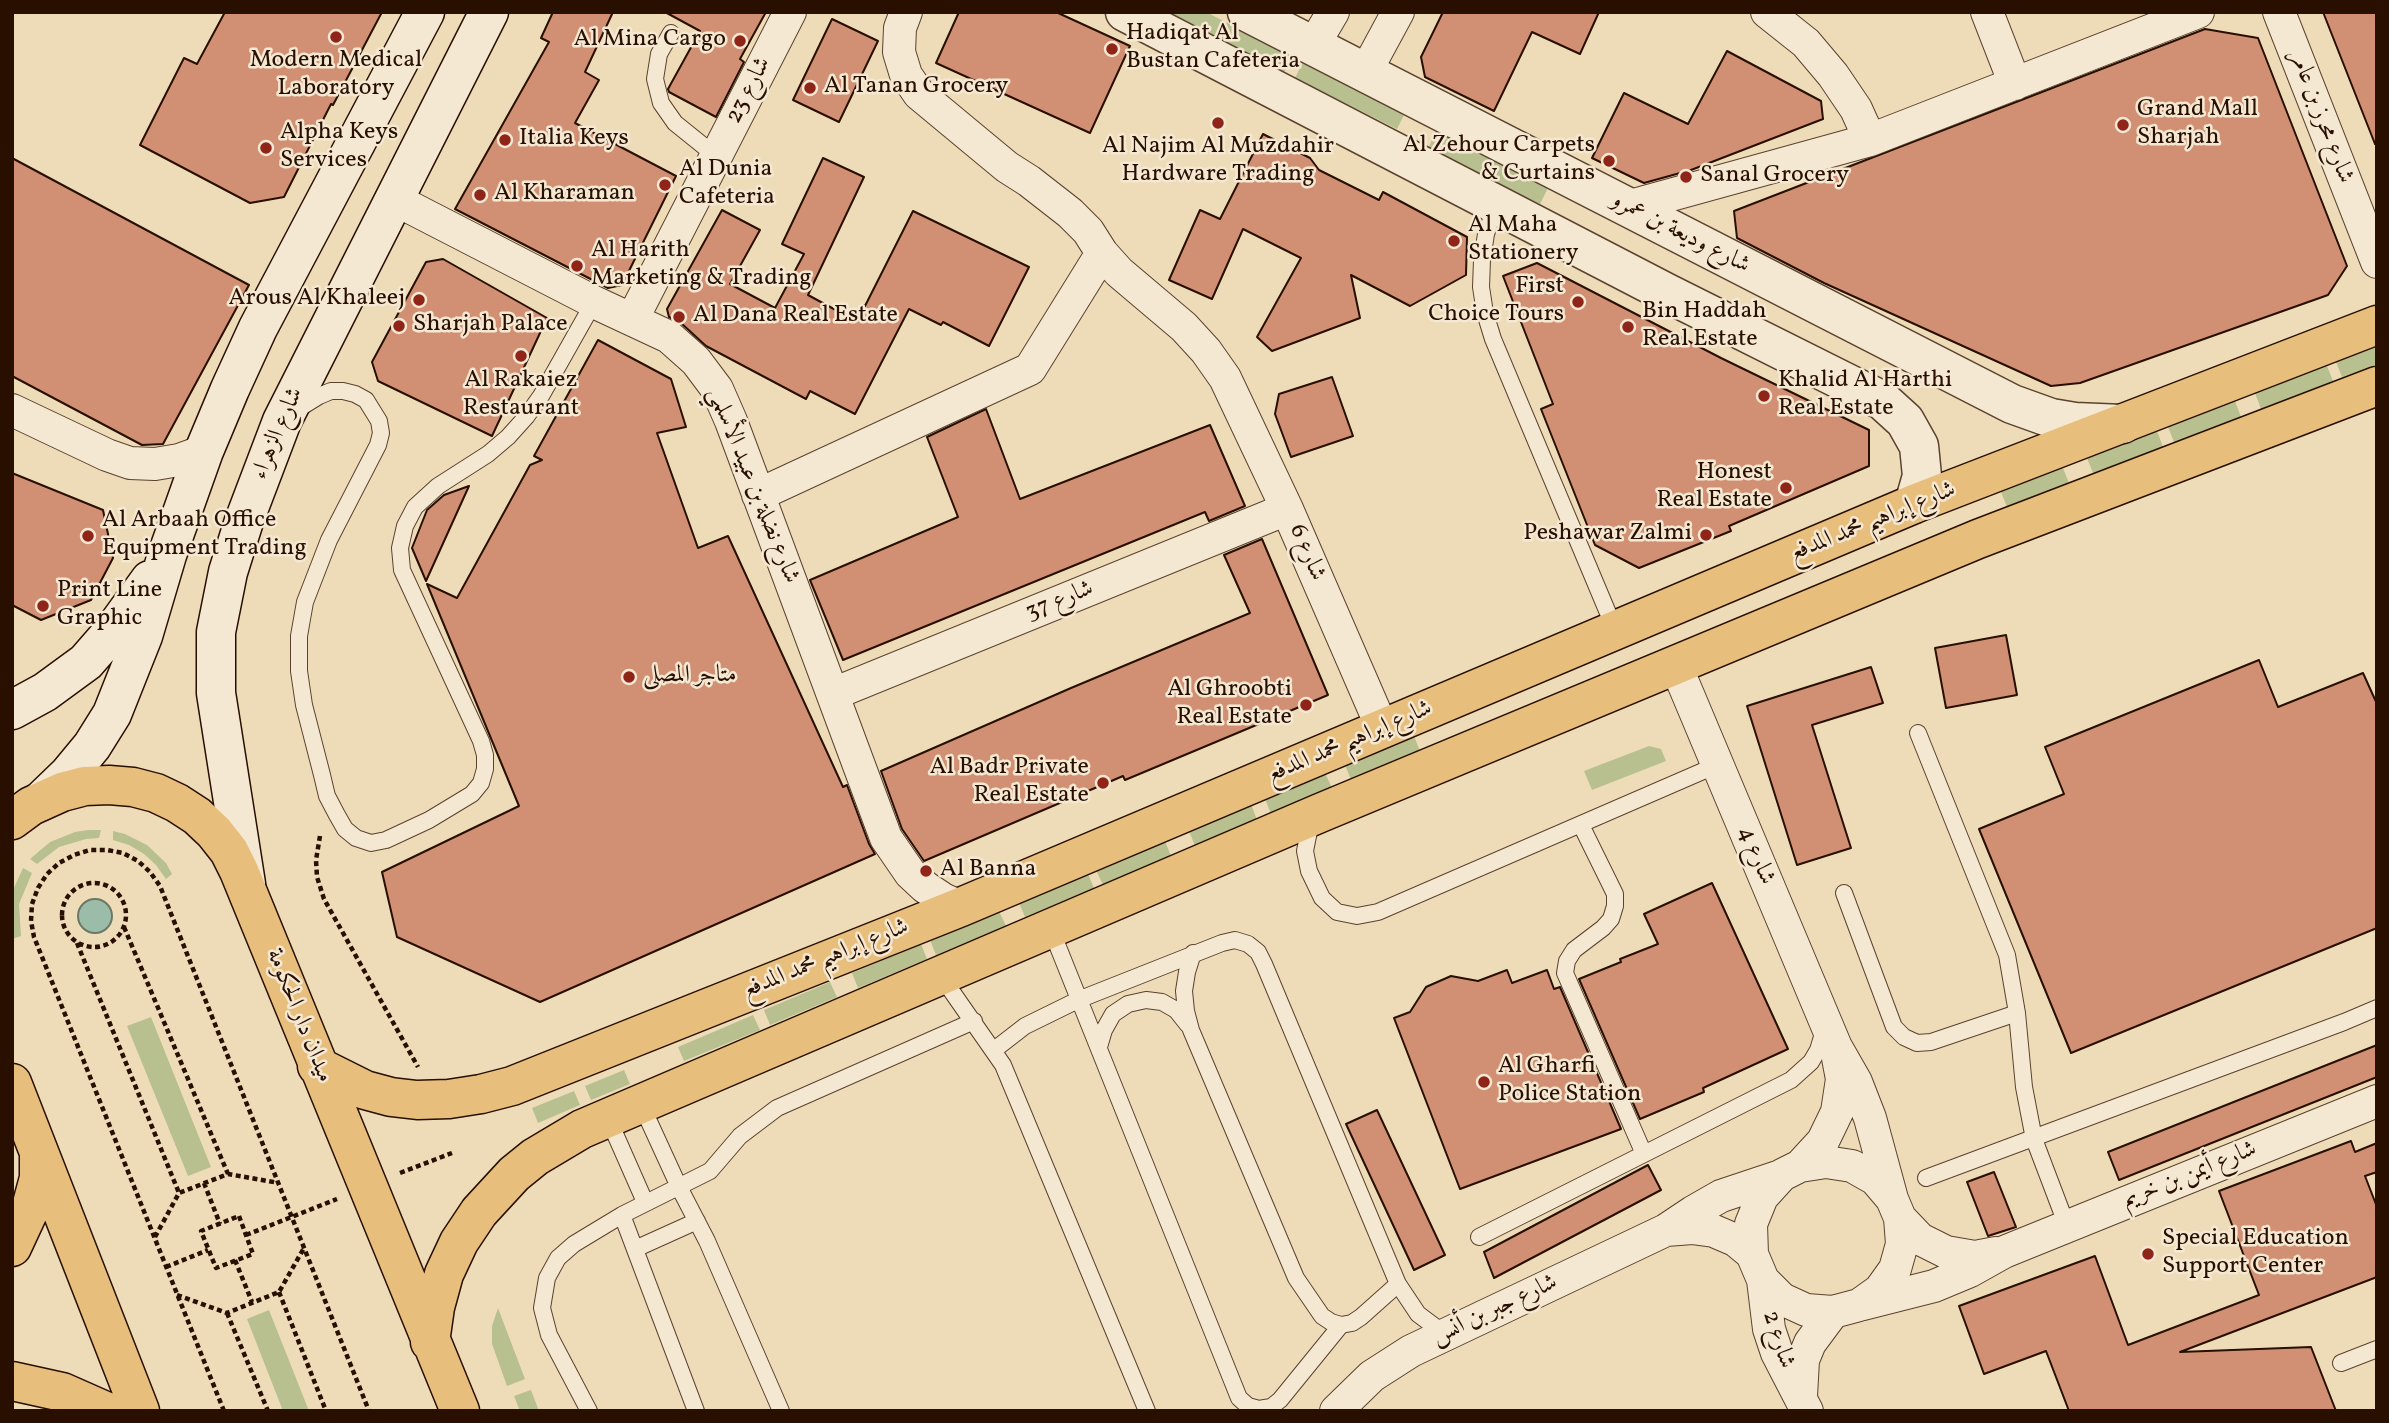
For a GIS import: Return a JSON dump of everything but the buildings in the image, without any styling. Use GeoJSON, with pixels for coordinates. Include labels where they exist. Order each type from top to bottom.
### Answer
{"type":"FeatureCollection","features":[{"type":"Feature","properties":{"kind":"main road","name":"شارع إبراهيم محمد المدفع"},"geometry":{"type":"LineString","coordinates":[[317,1066],[365,1090],[417,1100],[449,1099],[512,1086],[961,907],[1914,504],[2377,325]]}},
{"type":"Feature","properties":{"kind":"main road"},"geometry":{"type":"LineString","coordinates":[[430,1342],[435,1307],[444,1274],[459,1242],[479,1212],[514,1174],[535,1157],[570,1136],[1050,927],[1978,539],[2377,386]]}},
{"type":"Feature","properties":{"kind":"main road"},"geometry":{"type":"LineString","coordinates":[[1464,754],[1451,747],[1449,733],[1453,726],[1585,665],[1603,650],[1616,632]]}},
{"type":"Feature","properties":{"kind":"main road","name":"ميدان دار الحكومة"},"geometry":{"type":"LineString","coordinates":[[24,807],[62,792],[97,786],[133,787],[156,793],[197,816],[229,851],[460,1411]]}},
{"type":"Feature","properties":{"kind":"main road"},"geometry":{"type":"LineString","coordinates":[[12,1083],[140,1411]]}},
{"type":"Feature","properties":{"kind":"main road"},"geometry":{"type":"LineString","coordinates":[[12,1247],[32,1204],[39,1178],[39,1153]]}},
{"type":"Feature","properties":{"kind":"main road"},"geometry":{"type":"LineString","coordinates":[[12,1381],[62,1392],[105,1411]]}},
{"type":"Feature","properties":{"kind":"street","name":"شارع الزهراء"},"geometry":{"type":"LineString","coordinates":[[248,893],[216,693],[216,632],[225,582],[243,521],[282,421],[489,12]]}},
{"type":"Feature","properties":{"kind":"street","name":"شارع 23"},"geometry":{"type":"LineString","coordinates":[[633,318],[790,12]]}},
{"type":"Feature","properties":{"kind":"street","name":"شارع 6"},"geometry":{"type":"LineString","coordinates":[[906,12],[900,28],[899,52],[906,75],[919,94],[1007,167],[1070,213],[1128,280],[1184,327],[1206,351],[1225,378],[1287,509],[1383,730]]}},
{"type":"Feature","properties":{"kind":"street"},"geometry":{"type":"LineString","coordinates":[[1125,12],[1667,293],[1858,388],[1895,410],[1909,427],[1919,446],[1922,476],[1914,504]]}},
{"type":"Feature","properties":{"kind":"street","name":"شارع وديعة بن عمرو"},"geometry":{"type":"LineString","coordinates":[[1247,12],[2028,411],[2075,422],[2123,424]]}},
{"type":"Feature","properties":{"kind":"street"},"geometry":{"type":"LineString","coordinates":[[1313,46],[1333,12]]}},
{"type":"Feature","properties":{"kind":"street"},"geometry":{"type":"LineString","coordinates":[[1365,73],[1398,12]]}},
{"type":"Feature","properties":{"kind":"street"},"geometry":{"type":"LineString","coordinates":[[1767,12],[1806,43],[1833,75],[1856,109],[1870,141]]}},
{"type":"Feature","properties":{"kind":"street"},"geometry":{"type":"LineString","coordinates":[[1987,12],[2015,84]]}},
{"type":"Feature","properties":{"kind":"street"},"geometry":{"type":"LineString","coordinates":[[1627,207],[1870,141],[2198,12]]}},
{"type":"Feature","properties":{"kind":"street","name":"شارع محرز بن عامر"},"geometry":{"type":"LineString","coordinates":[[2279,12],[2377,262]]}},
{"type":"Feature","properties":{"kind":"street"},"geometry":{"type":"LineString","coordinates":[[24,807],[68,775],[92,746],[112,715],[143,636],[167,555],[204,451],[258,328],[423,14]]}},
{"type":"Feature","properties":{"kind":"street","name":"شارع نضلة بن عبيد الأسلمي"},"geometry":{"type":"LineString","coordinates":[[394,200],[594,302],[669,337],[696,360],[717,389],[886,838],[897,857],[925,887],[943,900],[961,907]]}},
{"type":"Feature","properties":{"kind":"street"},"geometry":{"type":"LineString","coordinates":[[758,495],[1030,369],[1102,253]]}},
{"type":"Feature","properties":{"kind":"street"},"geometry":{"type":"LineString","coordinates":[[1667,293],[1694,290],[1707,293],[1775,321],[1785,319],[1793,312],[1797,294]]}},
{"type":"Feature","properties":{"kind":"street"},"geometry":{"type":"LineString","coordinates":[[12,410],[107,455],[130,463],[155,464],[179,460],[204,451]]}},
{"type":"Feature","properties":{"kind":"street","name":"شارع 37"},"geometry":{"type":"LineString","coordinates":[[833,694],[1287,509]]}},
{"type":"Feature","properties":{"kind":"street"},"geometry":{"type":"LineString","coordinates":[[12,710],[45,692],[86,662],[113,631],[167,555]]}},
{"type":"Feature","properties":{"kind":"street","name":"شارع 4"},"geometry":{"type":"LineString","coordinates":[[1675,666],[1831,1034],[1856,1082],[1870,1118],[1896,1208]]}},
{"type":"Feature","properties":{"kind":"street","name":"شارع 4"},"geometry":{"type":"LineString","coordinates":[[1791,1171],[1823,1142],[1837,1112],[1842,1079],[1831,1034]]}},
{"type":"Feature","properties":{"kind":"street","name":"شارع أيمن بن خريم"},"geometry":{"type":"LineString","coordinates":[[1846,1309],[1934,1286],[1970,1271],[2004,1252],[2377,1101]]}},
{"type":"Feature","properties":{"kind":"street"},"geometry":{"type":"LineString","coordinates":[[1826,1162],[1852,1166],[1875,1179],[1896,1208],[1902,1244],[1895,1269],[1880,1290],[1846,1309],[1806,1310],[1782,1298],[1757,1267],[1751,1224],[1762,1197],[1791,1171],[1826,1162]]}},
{"type":"Feature","properties":{"kind":"street","name":"شارع جبر بن أنس"},"geometry":{"type":"LineString","coordinates":[[1336,1411],[1372,1376],[1411,1351],[1666,1230],[1721,1196],[1791,1171]]}},
{"type":"Feature","properties":{"kind":"street","name":"شارع أيمن بن خريم"},"geometry":{"type":"LineString","coordinates":[[1896,1208],[1920,1239],[1946,1252],[1975,1257],[2004,1252]]}},
{"type":"Feature","properties":{"kind":"street","name":"شارع جبر بن أنس"},"geometry":{"type":"LineString","coordinates":[[1666,1230],[1692,1228],[1714,1231],[1735,1240],[1757,1267]]}},
{"type":"Feature","properties":{"kind":"street","name":"شارع 2"},"geometry":{"type":"LineString","coordinates":[[1757,1267],[1769,1329],[1787,1376],[1804,1404]]}},
{"type":"Feature","properties":{"kind":"street","name":"شارع 2"},"geometry":{"type":"LineString","coordinates":[[1804,1404],[1801,1378],[1803,1360],[1815,1335],[1846,1309]]}},
{"type":"Feature","properties":{"kind":"lane"},"geometry":{"type":"LineString","coordinates":[[671,33],[659,54],[655,79],[660,103],[675,123],[716,156]]}},
{"type":"Feature","properties":{"kind":"lane"},"geometry":{"type":"LineString","coordinates":[[1496,205],[1486,234],[1482,260],[1481,287],[1485,313],[1498,351],[1616,632]]}},
{"type":"Feature","properties":{"kind":"lane"},"geometry":{"type":"LineString","coordinates":[[282,421],[319,396],[331,391],[343,391],[366,400],[379,421],[378,445],[325,550],[305,602],[299,636],[299,671],[304,705],[327,796],[332,806],[345,829],[356,838],[371,843],[386,840],[472,794],[481,783],[485,762],[481,741],[402,570],[400,548],[405,526],[415,507],[438,486],[488,454],[526,417],[541,396],[594,302]]}},
{"type":"Feature","properties":{"kind":"lane"},"geometry":{"type":"LineString","coordinates":[[1918,733],[2007,955],[2017,1013],[2024,1087],[2034,1139],[2067,1226]]}},
{"type":"Feature","properties":{"kind":"lane"},"geometry":{"type":"LineString","coordinates":[[1320,813],[1309,831],[1305,851],[1309,871],[1322,898],[1337,912],[1357,916],[1378,912],[1717,765]]}},
{"type":"Feature","properties":{"kind":"lane"},"geometry":{"type":"LineString","coordinates":[[1581,825],[1615,894],[1615,906],[1611,919],[1603,928],[1574,950],[1567,961],[1565,973],[1644,1154]]}},
{"type":"Feature","properties":{"kind":"lane"},"geometry":{"type":"LineString","coordinates":[[1844,893],[1894,1027],[1904,1037],[1917,1043],[1931,1042],[2017,1013]]}},
{"type":"Feature","properties":{"kind":"lane"},"geometry":{"type":"LineString","coordinates":[[1050,927],[1239,1398],[1248,1406],[1259,1409],[1271,1407],[1280,1400],[1341,1325]]}},
{"type":"Feature","properties":{"kind":"lane"},"geometry":{"type":"LineString","coordinates":[[994,1050],[1026,1026],[1078,1000],[1193,953],[1235,940],[1248,944],[1258,951],[1398,1284],[1418,1314],[1446,1335]]}},
{"type":"Feature","properties":{"kind":"lane"},"geometry":{"type":"LineString","coordinates":[[1193,953],[1184,992],[1191,1030],[1296,1278],[1322,1316],[1341,1325],[1352,1323],[1361,1317],[1398,1284]]}},
{"type":"Feature","properties":{"kind":"lane"},"geometry":{"type":"LineString","coordinates":[[940,974],[994,1050],[1019,1102],[1147,1411]]}},
{"type":"Feature","properties":{"kind":"lane"},"geometry":{"type":"LineString","coordinates":[[1099,1047],[1104,1030],[1114,1014],[1128,1004],[1146,1000],[1162,1002],[1176,1010],[1191,1030]]}},
{"type":"Feature","properties":{"kind":"lane"},"geometry":{"type":"LineString","coordinates":[[1926,1178],[2377,1008]]}},
{"type":"Feature","properties":{"kind":"lane"},"geometry":{"type":"LineString","coordinates":[[589,1411],[549,1335],[542,1308],[547,1278],[558,1258],[574,1244],[622,1215],[710,1171],[740,1136],[778,1108],[974,1021]]}},
{"type":"Feature","properties":{"kind":"lane"},"geometry":{"type":"LineString","coordinates":[[1479,1237],[1791,1080],[1811,1062],[1823,1037],[1831,1034]]}},
{"type":"Feature","properties":{"kind":"lane"},"geometry":{"type":"LineString","coordinates":[[624,1111],[679,1187],[697,1221],[781,1411]]}},
{"type":"Feature","properties":{"kind":"lane"},"geometry":{"type":"LineString","coordinates":[[624,1111],[645,1202]]}},
{"type":"Feature","properties":{"kind":"lane"},"geometry":{"type":"LineString","coordinates":[[622,1215],[696,1411]]}},
{"type":"Feature","properties":{"kind":"lane"},"geometry":{"type":"LineString","coordinates":[[635,1249],[697,1221]]}},
{"type":"Feature","properties":{"kind":"lane"},"geometry":{"type":"LineString","coordinates":[[2341,1363],[2377,1349]]}},
{"type":"Feature","properties":{"kind":"path"},"geometry":{"type":"LineString","coordinates":[[332,806],[318,843],[317,877],[324,899],[418,1066],[421,1081],[417,1100]]}},
{"type":"Feature","properties":{"kind":"path"},"geometry":{"type":"LineString","coordinates":[[224,1411],[34,937],[32,904],[47,874],[59,863],[90,850],[107,849],[123,853],[138,861],[160,886],[369,1411]]}},
{"type":"Feature","properties":{"kind":"path"},"geometry":{"type":"LineString","coordinates":[[178,1193],[77,943],[64,929],[61,909],[70,892],[87,883],[107,885],[115,890],[125,907],[124,927],[228,1174]]}},
{"type":"Feature","properties":{"kind":"path"},"geometry":{"type":"LineString","coordinates":[[77,943],[99,947],[110,943],[124,927]]}},
{"type":"Feature","properties":{"kind":"path"},"geometry":{"type":"LineString","coordinates":[[155,1238],[178,1193],[228,1174],[279,1183]]}},
{"type":"Feature","properties":{"kind":"path"},"geometry":{"type":"LineString","coordinates":[[204,1183],[220,1224]]}},
{"type":"Feature","properties":{"kind":"path"},"geometry":{"type":"LineString","coordinates":[[239,1216],[246,1235],[253,1254],[216,1269],[201,1231],[239,1216]]}},
{"type":"Feature","properties":{"kind":"path"},"geometry":{"type":"LineString","coordinates":[[246,1235],[272,1224]]}},
{"type":"Feature","properties":{"kind":"path"},"geometry":{"type":"LineString","coordinates":[[177,1295],[227,1312],[252,1303],[279,1292],[304,1248]]}},
{"type":"Feature","properties":{"kind":"path"},"geometry":{"type":"LineString","coordinates":[[166,1266],[208,1250]]}},
{"type":"Feature","properties":{"kind":"path"},"geometry":{"type":"LineString","coordinates":[[235,1261],[252,1303]]}},
{"type":"Feature","properties":{"kind":"path"},"geometry":{"type":"LineString","coordinates":[[279,1292],[326,1411]]}},
{"type":"Feature","properties":{"kind":"path"},"geometry":{"type":"LineString","coordinates":[[227,1312],[268,1411]]}},
{"type":"Feature","properties":{"kind":"shaded area"},"geometry":{"type":"Polygon","coordinates":[[[1166,12],[1206,12],[1292,56],[1284,73],[1166,12]]]}},
{"type":"Feature","properties":{"kind":"shaded area"},"geometry":{"type":"Polygon","coordinates":[[[1303,62],[1405,113],[1397,129],[1295,78],[1303,62]]]}},
{"type":"Feature","properties":{"kind":"shaded area"},"geometry":{"type":"Polygon","coordinates":[[[1436,130],[1549,186],[1540,204],[1428,149],[1436,130]]]}},
{"type":"Feature","properties":{"kind":"shaded area"},"geometry":{"type":"Polygon","coordinates":[[[2377,347],[2377,364],[2342,377],[2336,362],[2377,347]]]}},
{"type":"Feature","properties":{"kind":"shaded area"},"geometry":{"type":"Polygon","coordinates":[[[2327,366],[2333,381],[2261,409],[2255,393],[2327,366]]]}},
{"type":"Feature","properties":{"kind":"shaded area"},"geometry":{"type":"Polygon","coordinates":[[[2235,401],[2241,417],[2174,442],[2168,427],[2235,401]]]}},
{"type":"Feature","properties":{"kind":"shaded area"},"geometry":{"type":"Polygon","coordinates":[[[2157,431],[2163,447],[2093,473],[2087,458],[2157,431]]]}},
{"type":"Feature","properties":{"kind":"shaded area"},"geometry":{"type":"Polygon","coordinates":[[[2063,468],[2069,483],[2007,507],[2001,492],[2063,468]]]}},
{"type":"Feature","properties":{"kind":"shaded area"},"geometry":{"type":"Polygon","coordinates":[[[1414,736],[1420,751],[1351,780],[1345,765],[1414,736]]]}},
{"type":"Feature","properties":{"kind":"shaded area"},"geometry":{"type":"Polygon","coordinates":[[[1649,746],[1661,749],[1666,761],[1592,790],[1584,771],[1649,746]]]}},
{"type":"Feature","properties":{"kind":"shaded area"},"geometry":{"type":"Polygon","coordinates":[[[1325,773],[1332,788],[1271,814],[1265,799],[1325,773]]]}},
{"type":"Feature","properties":{"kind":"shaded area"},"geometry":{"type":"Polygon","coordinates":[[[1251,804],[1257,820],[1195,846],[1189,831],[1251,804]]]}},
{"type":"Feature","properties":{"kind":"shaded area"},"geometry":{"type":"Polygon","coordinates":[[[88,830],[101,830],[99,838],[59,847],[37,864],[30,859],[50,842],[88,830]]]}},
{"type":"Feature","properties":{"kind":"shaded area"},"geometry":{"type":"Polygon","coordinates":[[[113,831],[147,845],[166,863],[172,874],[166,879],[144,854],[113,840],[113,831]]]}},
{"type":"Feature","properties":{"kind":"shaded area"},"geometry":{"type":"Polygon","coordinates":[[[1165,841],[1171,856],[1103,885],[1096,870],[1165,841]]]}},
{"type":"Feature","properties":{"kind":"shaded area"},"geometry":{"type":"Polygon","coordinates":[[[23,868],[32,873],[19,904],[21,936],[12,939],[12,892],[23,868]]]}},
{"type":"Feature","properties":{"kind":"shaded area"},"geometry":{"type":"Polygon","coordinates":[[[1088,874],[1094,888],[1025,917],[1019,903],[1088,874]]]}},
{"type":"Feature","properties":{"kind":"shaded area"},"geometry":{"type":"Polygon","coordinates":[[[95,899],[107,904],[112,916],[107,928],[95,933],[83,928],[78,916],[83,904],[95,899]]]}},
{"type":"Feature","properties":{"kind":"shaded area"},"geometry":{"type":"Polygon","coordinates":[[[999,911],[1006,926],[936,955],[930,940],[999,911]]]}},
{"type":"Feature","properties":{"kind":"shaded area"},"geometry":{"type":"Polygon","coordinates":[[[921,944],[927,959],[858,988],[852,973],[921,944]]]}},
{"type":"Feature","properties":{"kind":"shaded area"},"geometry":{"type":"Polygon","coordinates":[[[830,982],[837,997],[770,1025],[764,1010],[830,982]]]}},
{"type":"Feature","properties":{"kind":"shaded area"},"geometry":{"type":"Polygon","coordinates":[[[753,1015],[760,1030],[684,1061],[678,1047],[753,1015]]]}},
{"type":"Feature","properties":{"kind":"shaded area"},"geometry":{"type":"Polygon","coordinates":[[[151,1017],[211,1167],[188,1176],[127,1026],[151,1017]]]}},
{"type":"Feature","properties":{"kind":"shaded area"},"geometry":{"type":"Polygon","coordinates":[[[624,1070],[630,1084],[591,1100],[585,1086],[624,1070]]]}},
{"type":"Feature","properties":{"kind":"shaded area"},"geometry":{"type":"Polygon","coordinates":[[[574,1091],[580,1105],[538,1123],[532,1108],[574,1091]]]}},
{"type":"Feature","properties":{"kind":"shaded area"},"geometry":{"type":"Polygon","coordinates":[[[498,1308],[525,1379],[507,1386],[492,1344],[492,1326],[498,1308]]]}},
{"type":"Feature","properties":{"kind":"shaded area"},"geometry":{"type":"Polygon","coordinates":[[[269,1310],[309,1411],[283,1411],[247,1319],[269,1310]]]}},
{"type":"Feature","properties":{"kind":"shaded area"},"geometry":{"type":"Polygon","coordinates":[[[531,1390],[539,1411],[520,1411],[514,1396],[531,1390]]]}},
{"type":"Feature","properties":{"kind":"place","name":"Modern Medical Laboratory"},"geometry":{"type":"Point","coordinates":[336,37]}},
{"type":"Feature","properties":{"kind":"place","name":"Al Mina Cargo"},"geometry":{"type":"Point","coordinates":[740,41]}},
{"type":"Feature","properties":{"kind":"place","name":"Hadiqat Al Bustan Cafeteria"},"geometry":{"type":"Point","coordinates":[1112,49]}},
{"type":"Feature","properties":{"kind":"place","name":"Al Tanan Grocery"},"geometry":{"type":"Point","coordinates":[810,88]}},
{"type":"Feature","properties":{"kind":"place","name":"Al Najim Al Muzdahir Hardware Trading"},"geometry":{"type":"Point","coordinates":[1218,123]}},
{"type":"Feature","properties":{"kind":"place","name":"Grand Mall Sharjah"},"geometry":{"type":"Point","coordinates":[2123,125]}},
{"type":"Feature","properties":{"kind":"place","name":"Italia Keys"},"geometry":{"type":"Point","coordinates":[505,140]}},
{"type":"Feature","properties":{"kind":"place","name":"Alpha Keys Services"},"geometry":{"type":"Point","coordinates":[266,148]}},
{"type":"Feature","properties":{"kind":"place","name":"Al Zehour Carpets & Curtains"},"geometry":{"type":"Point","coordinates":[1609,161]}},
{"type":"Feature","properties":{"kind":"place","name":"Sanal Grocery"},"geometry":{"type":"Point","coordinates":[1686,177]}},
{"type":"Feature","properties":{"kind":"place","name":"Al Dunia Cafeteria"},"geometry":{"type":"Point","coordinates":[665,185]}},
{"type":"Feature","properties":{"kind":"place","name":"Al Kharaman"},"geometry":{"type":"Point","coordinates":[480,195]}},
{"type":"Feature","properties":{"kind":"place","name":"Al Maha Stationery"},"geometry":{"type":"Point","coordinates":[1454,241]}},
{"type":"Feature","properties":{"kind":"place","name":"Al Harith Marketing & Trading"},"geometry":{"type":"Point","coordinates":[577,266]}},
{"type":"Feature","properties":{"kind":"place","name":"Arous Al Khaleej"},"geometry":{"type":"Point","coordinates":[419,300]}},
{"type":"Feature","properties":{"kind":"place","name":"First Choice Tours"},"geometry":{"type":"Point","coordinates":[1578,302]}},
{"type":"Feature","properties":{"kind":"place","name":"Al Dana Real Estate"},"geometry":{"type":"Point","coordinates":[679,317]}},
{"type":"Feature","properties":{"kind":"place","name":"Sharjah Palace"},"geometry":{"type":"Point","coordinates":[399,326]}},
{"type":"Feature","properties":{"kind":"place","name":"Bin Haddah Real Estate"},"geometry":{"type":"Point","coordinates":[1628,327]}},
{"type":"Feature","properties":{"kind":"place","name":"Al Rakaiez Restaurant"},"geometry":{"type":"Point","coordinates":[521,356]}},
{"type":"Feature","properties":{"kind":"place","name":"Khalid Al Harthi Real Estate"},"geometry":{"type":"Point","coordinates":[1764,396]}},
{"type":"Feature","properties":{"kind":"place","name":"Honest Real Estate"},"geometry":{"type":"Point","coordinates":[1786,488]}},
{"type":"Feature","properties":{"kind":"place","name":"Peshawar Zalmi"},"geometry":{"type":"Point","coordinates":[1706,535]}},
{"type":"Feature","properties":{"kind":"place","name":"Al Arbaah Office Equipment Trading"},"geometry":{"type":"Point","coordinates":[88,536]}},
{"type":"Feature","properties":{"kind":"place","name":"Print Line Graphic"},"geometry":{"type":"Point","coordinates":[43,606]}},
{"type":"Feature","properties":{"kind":"place","name":"متاجر المصلى"},"geometry":{"type":"Point","coordinates":[629,677]}},
{"type":"Feature","properties":{"kind":"place","name":"Al Ghroobti Real Estate"},"geometry":{"type":"Point","coordinates":[1306,705]}},
{"type":"Feature","properties":{"kind":"place","name":"Al Badr Private Real Estate"},"geometry":{"type":"Point","coordinates":[1103,783]}},
{"type":"Feature","properties":{"kind":"place","name":"Al Banna"},"geometry":{"type":"Point","coordinates":[926,871]}},
{"type":"Feature","properties":{"kind":"place","name":"Al Gharfi Police Station"},"geometry":{"type":"Point","coordinates":[1484,1082]}},
{"type":"Feature","properties":{"kind":"place","name":"Special Education Support Center"},"geometry":{"type":"Point","coordinates":[2148,1254]}}]}
